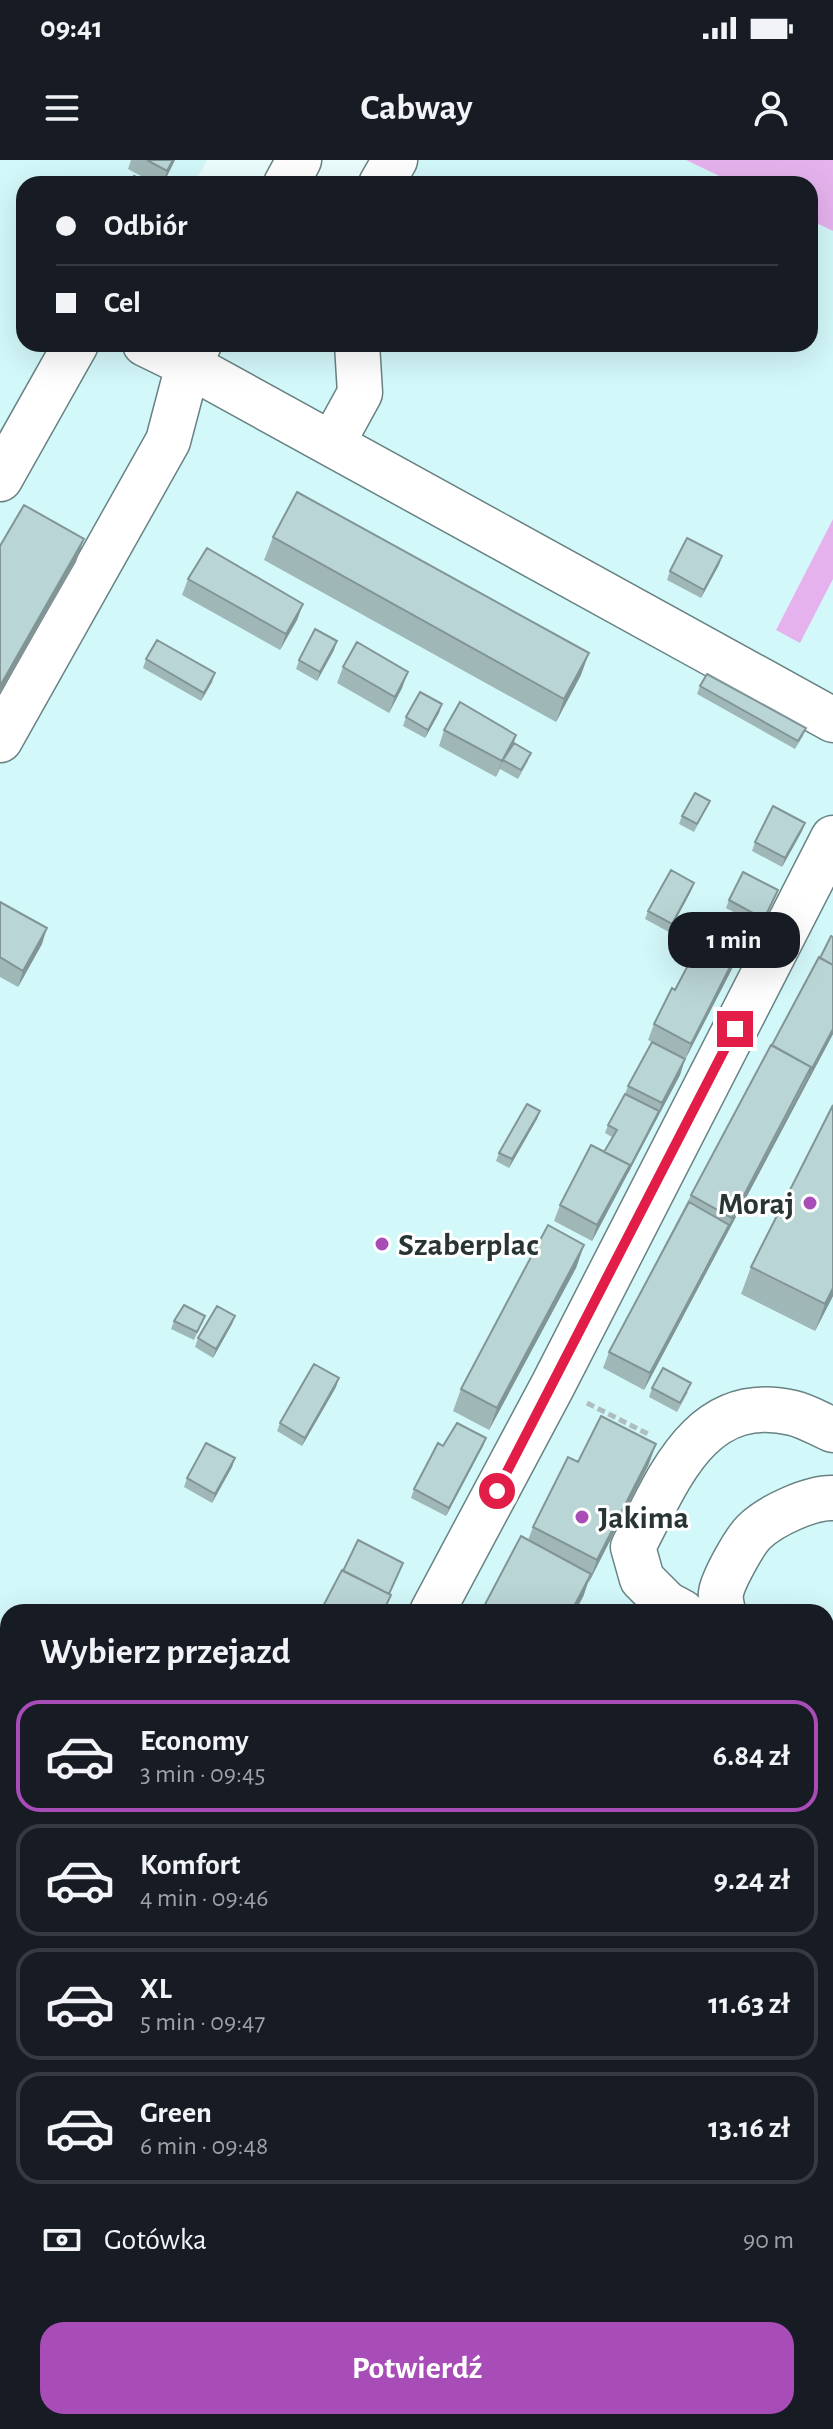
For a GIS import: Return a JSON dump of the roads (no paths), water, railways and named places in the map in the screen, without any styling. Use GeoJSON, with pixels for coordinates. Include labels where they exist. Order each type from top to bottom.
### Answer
{"type":"FeatureCollection","features":[{"type":"Feature","properties":{"kind":"lane"},"geometry":{"type":"LineString","coordinates":[[0,479],[71,352]]}},
{"type":"Feature","properties":{"kind":"lane"},"geometry":{"type":"LineString","coordinates":[[332,444],[360,393],[357,352]]}},
{"type":"Feature","properties":{"kind":"lane"},"geometry":{"type":"LineString","coordinates":[[0,740],[168,441],[194,354],[332,444],[833,720]]}},
{"type":"Feature","properties":{"kind":"lane"},"geometry":{"type":"LineString","coordinates":[[436,1604],[553,1385],[833,838]]}},
{"type":"Feature","properties":{"kind":"lane"},"geometry":{"type":"LineString","coordinates":[[667,1604],[642,1579],[633,1547],[675,1468],[699,1435],[723,1418],[756,1410],[794,1413],[833,1430]]}},
{"type":"Feature","properties":{"kind":"lane"},"geometry":{"type":"LineString","coordinates":[[722,1604],[721,1593],[742,1549],[754,1532],[788,1510],[826,1497],[833,1498]]}},
{"type":"Feature","properties":{"kind":"place","name":"Moraj"},"geometry":{"type":"Point","coordinates":[810,1203]}},
{"type":"Feature","properties":{"kind":"place","name":"Szaberplac"},"geometry":{"type":"Point","coordinates":[382,1244]}},
{"type":"Feature","properties":{"kind":"place","name":"Jakima"},"geometry":{"type":"Point","coordinates":[582,1517]}}]}
